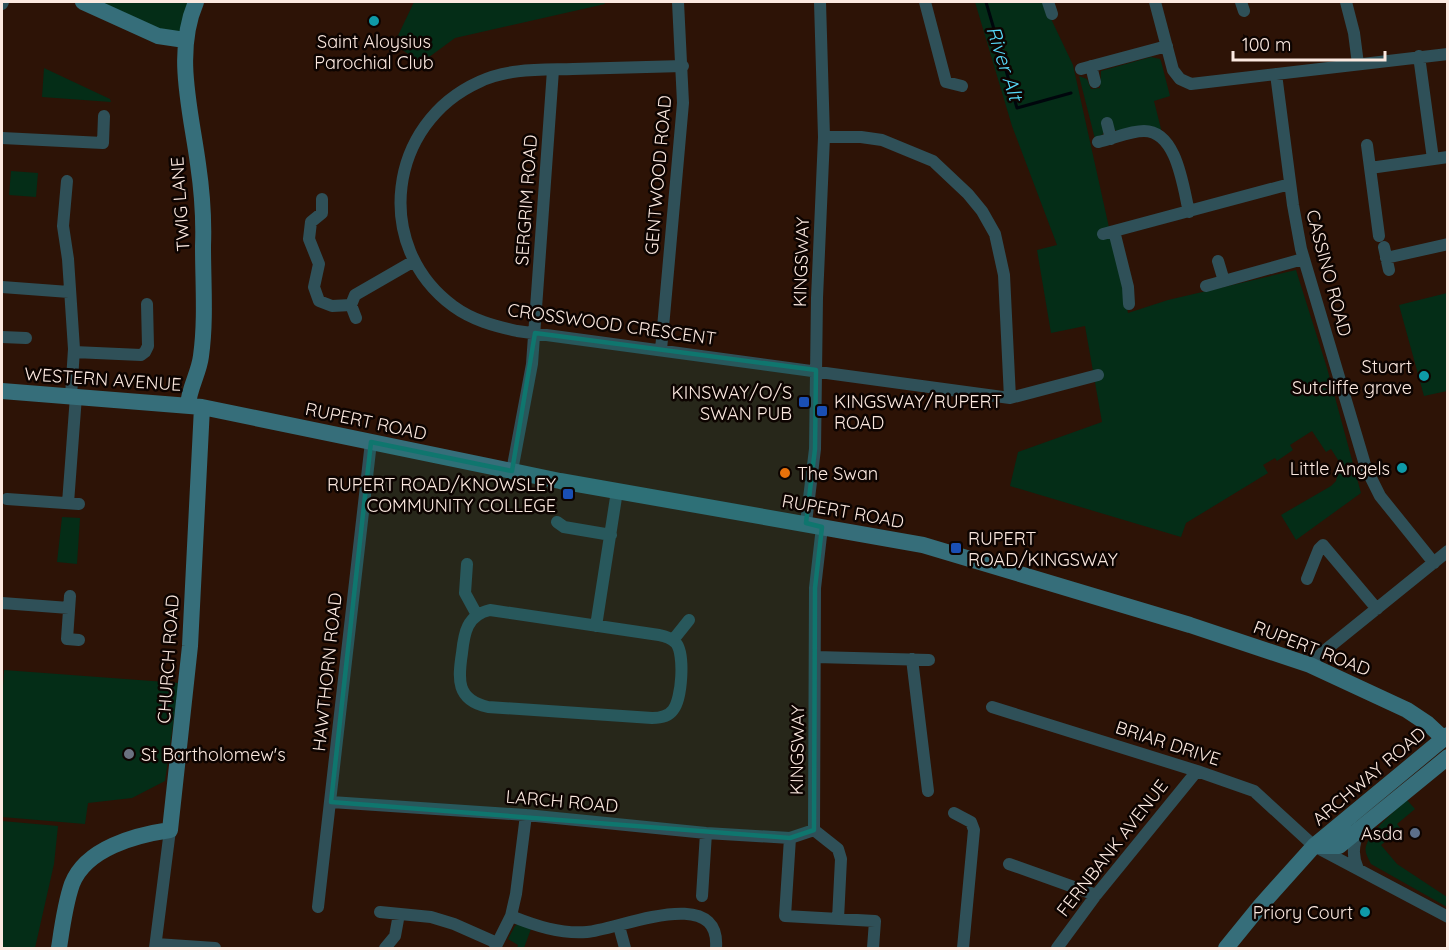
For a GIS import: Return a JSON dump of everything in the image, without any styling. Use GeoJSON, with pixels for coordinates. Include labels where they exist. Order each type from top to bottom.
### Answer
{"type":"FeatureCollection","features":[{"type":"Feature","properties":{"kind":"street"},"geometry":{"type":"LineString","coordinates":[[84,2],[158,36],[185,40]]}},
{"type":"Feature","properties":{"kind":"street","name":"TWIG LANE"},"geometry":{"type":"LineString","coordinates":[[195,406],[191,389],[200,367],[202,348],[203,228],[201,186],[185,63],[185,40],[189,19],[196,2]]}},
{"type":"Feature","properties":{"kind":"street","name":"GENTWOOD ROAD"},"geometry":{"type":"LineString","coordinates":[[661,351],[682,117],[683,66],[678,2]]}},
{"type":"Feature","properties":{"kind":"street","name":"KINGSWAY"},"geometry":{"type":"LineString","coordinates":[[814,830],[817,298],[824,137],[820,2]]}},
{"type":"Feature","properties":{"kind":"street"},"geometry":{"type":"LineString","coordinates":[[925,2],[946,82],[962,86]]}},
{"type":"Feature","properties":{"kind":"street"},"geometry":{"type":"LineString","coordinates":[[1048,2],[1052,14]]}},
{"type":"Feature","properties":{"kind":"street"},"geometry":{"type":"LineString","coordinates":[[1155,2],[1175,74],[1187,84],[1448,54]]}},
{"type":"Feature","properties":{"kind":"street"},"geometry":{"type":"LineString","coordinates":[[1346,2],[1354,33],[1358,64]]}},
{"type":"Feature","properties":{"kind":"street"},"geometry":{"type":"LineString","coordinates":[[1095,82],[1086,68],[1167,46]]}},
{"type":"Feature","properties":{"kind":"street"},"geometry":{"type":"LineString","coordinates":[[1419,56],[1433,159]]}},
{"type":"Feature","properties":{"kind":"street","name":"CROSSWOOD CRESCENT"},"geometry":{"type":"LineString","coordinates":[[683,66],[509,73],[480,81],[453,97],[426,124],[411,149],[401,185],[402,226],[414,261],[437,292],[465,314],[500,327],[1010,398]]}},
{"type":"Feature","properties":{"kind":"street","name":"SERGRIM ROAD"},"geometry":{"type":"LineString","coordinates":[[512,471],[532,364],[553,70]]}},
{"type":"Feature","properties":{"kind":"street","name":"CASSINO ROAD"},"geometry":{"type":"LineString","coordinates":[[1276,74],[1290,184],[1303,259],[1372,483],[1385,503],[1434,563]]}},
{"type":"Feature","properties":{"kind":"street"},"geometry":{"type":"LineString","coordinates":[[2,138],[103,143],[104,116]]}},
{"type":"Feature","properties":{"kind":"street"},"geometry":{"type":"LineString","coordinates":[[1107,123],[1111,139]]}},
{"type":"Feature","properties":{"kind":"street"},"geometry":{"type":"LineString","coordinates":[[1098,142],[1142,131],[1156,133],[1164,138],[1172,151],[1190,212]]}},
{"type":"Feature","properties":{"kind":"street"},"geometry":{"type":"LineString","coordinates":[[824,137],[861,137],[882,140],[933,161],[968,194],[982,211],[994,234],[1004,274],[1010,398],[1098,375]]}},
{"type":"Feature","properties":{"kind":"street"},"geometry":{"type":"LineString","coordinates":[[1367,145],[1385,253],[1448,244]]}},
{"type":"Feature","properties":{"kind":"street"},"geometry":{"type":"LineString","coordinates":[[1370,168],[1448,157]]}},
{"type":"Feature","properties":{"kind":"street"},"geometry":{"type":"LineString","coordinates":[[7,498],[73,504],[74,352],[63,226],[67,181]]}},
{"type":"Feature","properties":{"kind":"street"},"geometry":{"type":"LineString","coordinates":[[1129,303],[1128,287],[1109,233],[1290,184]]}},
{"type":"Feature","properties":{"kind":"street"},"geometry":{"type":"LineString","coordinates":[[322,199],[322,213],[311,222],[309,239],[319,264],[314,287],[319,300],[332,306],[351,305]]}},
{"type":"Feature","properties":{"kind":"street"},"geometry":{"type":"LineString","coordinates":[[1138,225],[1142,238]]}},
{"type":"Feature","properties":{"kind":"street"},"geometry":{"type":"LineString","coordinates":[[1206,286],[1303,259]]}},
{"type":"Feature","properties":{"kind":"street"},"geometry":{"type":"LineString","coordinates":[[356,318],[351,305],[353,298],[359,292],[414,261]]}},
{"type":"Feature","properties":{"kind":"street"},"geometry":{"type":"LineString","coordinates":[[1218,261],[1224,281]]}},
{"type":"Feature","properties":{"kind":"street"},"geometry":{"type":"LineString","coordinates":[[2,287],[69,292]]}},
{"type":"Feature","properties":{"kind":"street"},"geometry":{"type":"LineString","coordinates":[[74,352],[141,355],[146,352],[148,346],[147,304]]}},
{"type":"Feature","properties":{"kind":"street"},"geometry":{"type":"LineString","coordinates":[[2,336],[26,338]]}},
{"type":"Feature","properties":{"kind":"street","name":"WESTERN AVENUE"},"geometry":{"type":"LineString","coordinates":[[2,391],[195,406]]}},
{"type":"Feature","properties":{"kind":"street","name":"RUPERT ROAD"},"geometry":{"type":"LineString","coordinates":[[195,406],[512,471],[916,544],[960,555],[1190,625],[1310,665],[1407,710],[1446,738]]}},
{"type":"Feature","properties":{"kind":"street","name":"CHURCH ROAD"},"geometry":{"type":"LineString","coordinates":[[156,946],[190,646],[195,406]]}},
{"type":"Feature","properties":{"kind":"street","name":"HAWTHORN ROAD"},"geometry":{"type":"LineString","coordinates":[[318,907],[371,442]]}},
{"type":"Feature","properties":{"kind":"street"},"geometry":{"type":"LineString","coordinates":[[596,626],[618,491]]}},
{"type":"Feature","properties":{"kind":"street"},"geometry":{"type":"LineString","coordinates":[[557,522],[564,527],[611,535]]}},
{"type":"Feature","properties":{"kind":"street"},"geometry":{"type":"LineString","coordinates":[[1307,579],[1319,549],[1323,545],[1377,609]]}},
{"type":"Feature","properties":{"kind":"street"},"geometry":{"type":"LineString","coordinates":[[1310,665],[1448,551]]}},
{"type":"Feature","properties":{"kind":"street"},"geometry":{"type":"LineString","coordinates":[[468,564],[465,593],[477,615]]}},
{"type":"Feature","properties":{"kind":"street"},"geometry":{"type":"LineString","coordinates":[[2,603],[70,602],[67,639],[79,640]]}},
{"type":"Feature","properties":{"kind":"street"},"geometry":{"type":"LineString","coordinates":[[495,610],[664,636],[673,640],[678,646],[682,662],[678,702],[674,710],[666,716],[652,718],[488,707],[477,704],[466,696],[459,678],[465,631],[470,621],[477,615],[495,610]]}},
{"type":"Feature","properties":{"kind":"street"},"geometry":{"type":"LineString","coordinates":[[673,640],[689,620]]}},
{"type":"Feature","properties":{"kind":"street"},"geometry":{"type":"LineString","coordinates":[[816,657],[929,660]]}},
{"type":"Feature","properties":{"kind":"street"},"geometry":{"type":"LineString","coordinates":[[912,659],[928,791]]}},
{"type":"Feature","properties":{"kind":"street","name":"BRIAR DRIVE"},"geometry":{"type":"LineString","coordinates":[[992,707],[1254,791],[1314,846],[1448,917]]}},
{"type":"Feature","properties":{"kind":"street","name":"ARCHWAY ROAD"},"geometry":{"type":"LineString","coordinates":[[1226,948],[1314,846],[1446,738]]}},
{"type":"Feature","properties":{"kind":"street","name":"ARCHWAY ROAD"},"geometry":{"type":"LineString","coordinates":[[1314,846],[1339,846],[1448,757]]}},
{"type":"Feature","properties":{"kind":"street","name":"FERNBANK AVENUE"},"geometry":{"type":"LineString","coordinates":[[1057,948],[1096,895],[1197,771]]}},
{"type":"Feature","properties":{"kind":"street","name":"LARCH ROAD"},"geometry":{"type":"LineString","coordinates":[[331,802],[526,815],[706,833],[790,838]]}},
{"type":"Feature","properties":{"kind":"street"},"geometry":{"type":"LineString","coordinates":[[954,813],[971,822],[974,830],[963,948]]}},
{"type":"Feature","properties":{"kind":"street"},"geometry":{"type":"LineString","coordinates":[[380,912],[417,915],[442,921],[496,946],[511,916],[519,881],[526,815]]}},
{"type":"Feature","properties":{"kind":"street"},"geometry":{"type":"LineString","coordinates":[[1358,869],[1354,861],[1354,845],[1362,828]]}},
{"type":"Feature","properties":{"kind":"street"},"geometry":{"type":"LineString","coordinates":[[59,948],[70,891],[82,867],[95,856],[116,845],[170,830]]}},
{"type":"Feature","properties":{"kind":"street"},"geometry":{"type":"LineString","coordinates":[[838,919],[841,859],[838,849],[814,830],[790,838],[785,916],[838,919],[875,921]]}},
{"type":"Feature","properties":{"kind":"street"},"geometry":{"type":"LineString","coordinates":[[702,896],[706,833]]}},
{"type":"Feature","properties":{"kind":"street"},"geometry":{"type":"LineString","coordinates":[[1009,864],[1096,895]]}},
{"type":"Feature","properties":{"kind":"street"},"geometry":{"type":"LineString","coordinates":[[873,948],[876,907]]}},
{"type":"Feature","properties":{"kind":"street"},"geometry":{"type":"LineString","coordinates":[[385,948],[394,936],[399,914]]}},
{"type":"Feature","properties":{"kind":"street"},"geometry":{"type":"LineString","coordinates":[[511,916],[535,926],[558,931],[586,932],[655,916],[693,914],[709,924],[714,932],[716,948]]}},
{"type":"Feature","properties":{"kind":"street"},"geometry":{"type":"LineString","coordinates":[[619,926],[625,948]]}},
{"type":"Feature","properties":{"kind":"street"},"geometry":{"type":"LineString","coordinates":[[156,946],[215,948]]}},
{"type":"Feature","properties":{"kind":"highlighted area"},"geometry":{"type":"Polygon","coordinates":[[[535,333],[816,370],[815,449],[806,523],[822,527],[815,588],[814,830],[790,838],[331,802],[371,442],[512,471],[535,333]]]}},
{"type":"Feature","properties":{"kind":"green space"},"geometry":{"type":"Polygon","coordinates":[[[79,2],[200,2],[185,40],[79,2]]]}},
{"type":"Feature","properties":{"kind":"green space"},"geometry":{"type":"Polygon","coordinates":[[[414,2],[604,2],[605,4],[455,38],[421,63],[394,44],[414,2]]]}},
{"type":"Feature","properties":{"kind":"green space"},"geometry":{"type":"Polygon","coordinates":[[[975,2],[1043,2],[1073,65],[1128,313],[1168,300],[1296,270],[1327,368],[1361,493],[1296,540],[1281,515],[1331,486],[1336,481],[1340,463],[1331,449],[1326,452],[1312,431],[1290,445],[1293,450],[1277,461],[1275,458],[1263,465],[1268,473],[1186,523],[1181,537],[1010,486],[1018,452],[1102,422],[1085,326],[1051,333],[1037,250],[1057,245],[1012,126],[975,2]]]}},
{"type":"Feature","properties":{"kind":"green space"},"geometry":{"type":"Polygon","coordinates":[[[1151,57],[1161,61],[1170,96],[1154,101],[1162,133],[1119,132],[1103,124],[1103,134],[1095,139],[1079,76],[1087,79],[1091,89],[1100,88],[1101,71],[1151,57]]]}},
{"type":"Feature","properties":{"kind":"green space"},"geometry":{"type":"Polygon","coordinates":[[[44,68],[110,99],[111,102],[42,97],[44,68]]]}},
{"type":"Feature","properties":{"kind":"green space"},"geometry":{"type":"Polygon","coordinates":[[[11,171],[38,173],[36,197],[9,195],[11,171]]]}},
{"type":"Feature","properties":{"kind":"green space"},"geometry":{"type":"Polygon","coordinates":[[[1447,293],[1447,391],[1424,396],[1399,305],[1447,293]]]}},
{"type":"Feature","properties":{"kind":"green space"},"geometry":{"type":"Polygon","coordinates":[[[62,517],[80,518],[77,564],[57,562],[62,517]]]}},
{"type":"Feature","properties":{"kind":"green space"},"geometry":{"type":"Polygon","coordinates":[[[4,670],[179,683],[165,781],[132,798],[88,803],[85,824],[2,817],[4,670]]]}},
{"type":"Feature","properties":{"kind":"green space"},"geometry":{"type":"Polygon","coordinates":[[[1407,800],[1415,809],[1397,824],[1401,829],[1381,845],[1397,864],[1447,897],[1447,907],[1371,864],[1367,855],[1366,846],[1373,833],[1407,800]]]}},
{"type":"Feature","properties":{"kind":"green space"},"geometry":{"type":"Polygon","coordinates":[[[2,821],[58,826],[54,864],[35,948],[2,948],[2,821]]]}},
{"type":"Feature","properties":{"kind":"green space"},"geometry":{"type":"Polygon","coordinates":[[[518,924],[531,929],[524,948],[517,948],[518,945],[508,939],[518,924]]]}},
{"type":"Feature","properties":{"kind":"waterway","name":"River Alt"},"geometry":{"type":"LineString","coordinates":[[986,2],[1017,108],[1071,93]]}},
{"type":"Feature","properties":{"kind":"place","name":"Saint Aloysius Parochial Club"},"geometry":{"type":"Point","coordinates":[374,21]}},
{"type":"Feature","properties":{"kind":"place","name":"Stuart Sutcliffe grave"},"geometry":{"type":"Point","coordinates":[1424,376]}},
{"type":"Feature","properties":{"kind":"place","name":"KINSWAY/O/S SWAN PUB"},"geometry":{"type":"Point","coordinates":[804,402]}},
{"type":"Feature","properties":{"kind":"place","name":"KINGSWAY/RUPERT ROAD"},"geometry":{"type":"Point","coordinates":[822,411]}},
{"type":"Feature","properties":{"kind":"place","name":"Little Angels"},"geometry":{"type":"Point","coordinates":[1402,468]}},
{"type":"Feature","properties":{"kind":"place","name":"The Swan"},"geometry":{"type":"Point","coordinates":[785,473]}},
{"type":"Feature","properties":{"kind":"place","name":"RUPERT ROAD/KNOWSLEY COMMUNITY COLLEGE"},"geometry":{"type":"Point","coordinates":[568,494]}},
{"type":"Feature","properties":{"kind":"place","name":"RUPERT ROAD/KINGSWAY"},"geometry":{"type":"Point","coordinates":[956,548]}},
{"type":"Feature","properties":{"kind":"place","name":"St Bartholomew's"},"geometry":{"type":"Point","coordinates":[129,754]}},
{"type":"Feature","properties":{"kind":"place","name":"Asda"},"geometry":{"type":"Point","coordinates":[1415,833]}},
{"type":"Feature","properties":{"kind":"place","name":"Priory Court"},"geometry":{"type":"Point","coordinates":[1365,912]}}]}
